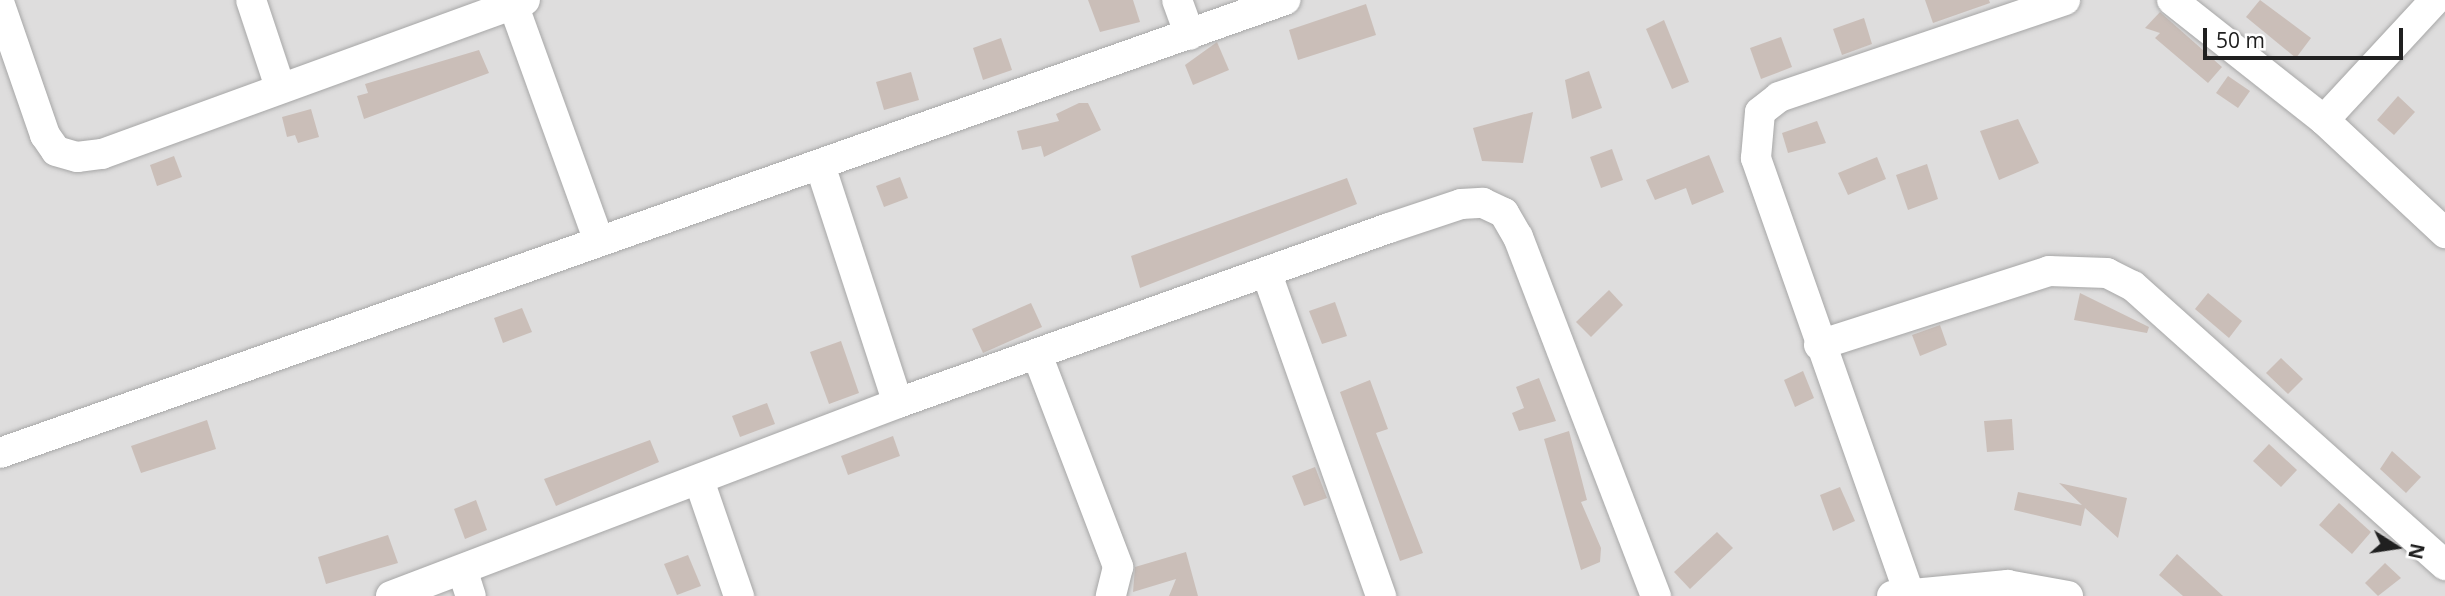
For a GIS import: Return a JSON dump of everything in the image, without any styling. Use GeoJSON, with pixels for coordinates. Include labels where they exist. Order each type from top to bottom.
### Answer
{"type":"FeatureCollection","features":[{"type":"Feature","properties":{"kind":"street"},"geometry":{"type":"LineString","coordinates":[[251,0],[280,87]]}},
{"type":"Feature","properties":{"kind":"street"},"geometry":{"type":"LineString","coordinates":[[1177,0],[1190,35]]}},
{"type":"Feature","properties":{"kind":"street"},"geometry":{"type":"LineString","coordinates":[[0,453],[598,239],[820,165],[1285,0]]}},
{"type":"Feature","properties":{"kind":"street"},"geometry":{"type":"LineString","coordinates":[[2065,0],[1779,97],[1760,112],[1756,158],[1900,593],[2007,585],[2068,596]]}},
{"type":"Feature","properties":{"kind":"street"},"geometry":{"type":"LineString","coordinates":[[2172,0],[2324,120],[2445,233]]}},
{"type":"Feature","properties":{"kind":"street"},"geometry":{"type":"LineString","coordinates":[[2324,120],[2435,0]]}},
{"type":"Feature","properties":{"kind":"street"},"geometry":{"type":"LineString","coordinates":[[0,5],[56,151],[102,154],[519,2],[598,239]]}},
{"type":"Feature","properties":{"kind":"street"},"geometry":{"type":"LineString","coordinates":[[820,165],[898,403]]}},
{"type":"Feature","properties":{"kind":"street"},"geometry":{"type":"LineString","coordinates":[[391,596],[467,584],[699,483],[898,403],[1038,357],[1461,204],[1483,203],[1504,213],[1656,596]]}},
{"type":"Feature","properties":{"kind":"street"},"geometry":{"type":"LineString","coordinates":[[1819,345],[2049,271],[2107,273],[2133,286],[2445,565]]}},
{"type":"Feature","properties":{"kind":"street"},"geometry":{"type":"LineString","coordinates":[[1267,274],[1381,596]]}},
{"type":"Feature","properties":{"kind":"street"},"geometry":{"type":"LineString","coordinates":[[1038,357],[1118,567],[1111,596]]}},
{"type":"Feature","properties":{"kind":"street"},"geometry":{"type":"LineString","coordinates":[[699,483],[739,596]]}},
{"type":"Feature","properties":{"kind":"shaded area"},"geometry":{"type":"Polygon","coordinates":[[[0,0],[2445,0],[2445,596],[0,596],[0,0]]]}},
{"type":"Feature","properties":{"kind":"building"},"geometry":{"type":"Polygon","coordinates":[[[1088,0],[1133,0],[1140,22],[1100,32],[1088,0]]]}},
{"type":"Feature","properties":{"kind":"building"},"geometry":{"type":"Polygon","coordinates":[[[1925,0],[1989,0],[1990,3],[1933,23],[1925,0]]]}},
{"type":"Feature","properties":{"kind":"building"},"geometry":{"type":"Polygon","coordinates":[[[2260,0],[2311,38],[2296,58],[2246,17],[2260,0]]]}},
{"type":"Feature","properties":{"kind":"building"},"geometry":{"type":"Polygon","coordinates":[[[1366,4],[1376,35],[1298,60],[1289,30],[1366,4]]]}},
{"type":"Feature","properties":{"kind":"building"},"geometry":{"type":"Polygon","coordinates":[[[2160,12],[2222,67],[2208,83],[2155,38],[2160,33],[2145,28],[2160,12]]]}},
{"type":"Feature","properties":{"kind":"building"},"geometry":{"type":"Polygon","coordinates":[[[1864,18],[1872,44],[1842,55],[1833,29],[1864,18]]]}},
{"type":"Feature","properties":{"kind":"building"},"geometry":{"type":"Polygon","coordinates":[[[1664,20],[1689,82],[1672,89],[1646,29],[1664,20]]]}},
{"type":"Feature","properties":{"kind":"building"},"geometry":{"type":"Polygon","coordinates":[[[1781,37],[1792,67],[1761,79],[1750,48],[1781,37]]]}},
{"type":"Feature","properties":{"kind":"building"},"geometry":{"type":"Polygon","coordinates":[[[1001,38],[1012,70],[983,80],[973,48],[1001,38]]]}},
{"type":"Feature","properties":{"kind":"building"},"geometry":{"type":"Polygon","coordinates":[[[1217,42],[1229,70],[1193,85],[1185,65],[1217,42]]]}},
{"type":"Feature","properties":{"kind":"building"},"geometry":{"type":"Polygon","coordinates":[[[479,50],[489,73],[364,119],[357,96],[368,93],[365,84],[479,50]]]}},
{"type":"Feature","properties":{"kind":"building"},"geometry":{"type":"Polygon","coordinates":[[[1589,71],[1602,108],[1572,119],[1565,80],[1589,71]]]}},
{"type":"Feature","properties":{"kind":"building"},"geometry":{"type":"Polygon","coordinates":[[[911,72],[919,100],[884,110],[876,82],[911,72]]]}},
{"type":"Feature","properties":{"kind":"building"},"geometry":{"type":"Polygon","coordinates":[[[2228,76],[2250,91],[2238,108],[2216,93],[2228,76]]]}},
{"type":"Feature","properties":{"kind":"building"},"geometry":{"type":"Polygon","coordinates":[[[2398,96],[2415,112],[2394,135],[2377,120],[2398,96]]]}},
{"type":"Feature","properties":{"kind":"building"},"geometry":{"type":"Polygon","coordinates":[[[1079,103],[1088,103],[1101,130],[1044,157],[1041,146],[1022,150],[1017,131],[1059,121],[1056,114],[1079,103]]]}},
{"type":"Feature","properties":{"kind":"building"},"geometry":{"type":"Polygon","coordinates":[[[311,109],[319,137],[298,143],[295,135],[287,137],[282,117],[311,109]]]}},
{"type":"Feature","properties":{"kind":"building"},"geometry":{"type":"Polygon","coordinates":[[[1533,112],[1523,163],[1482,161],[1473,128],[1533,112]]]}},
{"type":"Feature","properties":{"kind":"building"},"geometry":{"type":"Polygon","coordinates":[[[2018,119],[2039,163],[1999,180],[1980,131],[2018,119]]]}},
{"type":"Feature","properties":{"kind":"building"},"geometry":{"type":"Polygon","coordinates":[[[1817,121],[1826,143],[1788,153],[1782,133],[1817,121]]]}},
{"type":"Feature","properties":{"kind":"building"},"geometry":{"type":"Polygon","coordinates":[[[1612,149],[1623,180],[1601,188],[1590,157],[1612,149]]]}},
{"type":"Feature","properties":{"kind":"building"},"geometry":{"type":"Polygon","coordinates":[[[1709,155],[1724,192],[1692,205],[1686,188],[1655,200],[1646,180],[1709,155]]]}},
{"type":"Feature","properties":{"kind":"building"},"geometry":{"type":"Polygon","coordinates":[[[174,156],[182,177],[157,186],[150,165],[174,156]]]}},
{"type":"Feature","properties":{"kind":"building"},"geometry":{"type":"Polygon","coordinates":[[[1877,157],[1886,179],[1848,195],[1838,173],[1877,157]]]}},
{"type":"Feature","properties":{"kind":"building"},"geometry":{"type":"Polygon","coordinates":[[[1927,164],[1938,199],[1908,210],[1896,175],[1927,164]]]}},
{"type":"Feature","properties":{"kind":"building"},"geometry":{"type":"Polygon","coordinates":[[[900,177],[908,198],[884,207],[876,186],[900,177]]]}},
{"type":"Feature","properties":{"kind":"building"},"geometry":{"type":"Polygon","coordinates":[[[1347,178],[1357,204],[1140,288],[1131,256],[1347,178]]]}},
{"type":"Feature","properties":{"kind":"building"},"geometry":{"type":"Polygon","coordinates":[[[1609,290],[1623,305],[1591,337],[1576,322],[1609,290]]]}},
{"type":"Feature","properties":{"kind":"building"},"geometry":{"type":"Polygon","coordinates":[[[2080,293],[2149,327],[2147,333],[2074,320],[2080,293]]]}},
{"type":"Feature","properties":{"kind":"building"},"geometry":{"type":"Polygon","coordinates":[[[2208,293],[2242,321],[2229,338],[2195,309],[2208,293]]]}},
{"type":"Feature","properties":{"kind":"building"},"geometry":{"type":"Polygon","coordinates":[[[1335,302],[1347,336],[1322,344],[1309,311],[1335,302]]]}},
{"type":"Feature","properties":{"kind":"building"},"geometry":{"type":"Polygon","coordinates":[[[1031,303],[1042,327],[983,353],[972,329],[1031,303]]]}},
{"type":"Feature","properties":{"kind":"building"},"geometry":{"type":"Polygon","coordinates":[[[522,308],[532,332],[503,343],[494,318],[522,308]]]}},
{"type":"Feature","properties":{"kind":"building"},"geometry":{"type":"Polygon","coordinates":[[[1940,325],[1947,345],[1920,356],[1912,335],[1940,325]]]}},
{"type":"Feature","properties":{"kind":"building"},"geometry":{"type":"Polygon","coordinates":[[[841,341],[859,393],[829,404],[810,352],[841,341]]]}},
{"type":"Feature","properties":{"kind":"building"},"geometry":{"type":"Polygon","coordinates":[[[2281,358],[2303,379],[2288,394],[2266,373],[2281,358]]]}},
{"type":"Feature","properties":{"kind":"building"},"geometry":{"type":"Polygon","coordinates":[[[1803,371],[1814,398],[1795,407],[1784,380],[1803,371]]]}},
{"type":"Feature","properties":{"kind":"building"},"geometry":{"type":"Polygon","coordinates":[[[1539,378],[1556,421],[1519,431],[1512,413],[1524,408],[1516,387],[1539,378]]]}},
{"type":"Feature","properties":{"kind":"building"},"geometry":{"type":"Polygon","coordinates":[[[1370,380],[1388,429],[1376,433],[1423,553],[1400,561],[1340,392],[1370,380]]]}},
{"type":"Feature","properties":{"kind":"building"},"geometry":{"type":"Polygon","coordinates":[[[767,403],[775,424],[740,437],[732,416],[767,403]]]}},
{"type":"Feature","properties":{"kind":"building"},"geometry":{"type":"Polygon","coordinates":[[[2012,419],[2014,450],[1987,452],[1984,421],[2012,419]]]}},
{"type":"Feature","properties":{"kind":"building"},"geometry":{"type":"Polygon","coordinates":[[[207,420],[216,449],[141,473],[131,446],[207,420]]]}},
{"type":"Feature","properties":{"kind":"building"},"geometry":{"type":"Polygon","coordinates":[[[1569,431],[1587,500],[1581,502],[1601,548],[1600,562],[1581,570],[1544,439],[1569,431]]]}},
{"type":"Feature","properties":{"kind":"building"},"geometry":{"type":"Polygon","coordinates":[[[893,436],[900,456],[848,475],[841,456],[893,436]]]}},
{"type":"Feature","properties":{"kind":"building"},"geometry":{"type":"Polygon","coordinates":[[[650,440],[659,462],[556,506],[544,479],[650,440]]]}},
{"type":"Feature","properties":{"kind":"building"},"geometry":{"type":"Polygon","coordinates":[[[2269,444],[2297,470],[2281,487],[2253,461],[2269,444]]]}},
{"type":"Feature","properties":{"kind":"building"},"geometry":{"type":"Polygon","coordinates":[[[2392,451],[2421,477],[2406,493],[2380,469],[2392,451]]]}},
{"type":"Feature","properties":{"kind":"building"},"geometry":{"type":"Polygon","coordinates":[[[1315,467],[1327,498],[1304,506],[1292,476],[1315,467]]]}},
{"type":"Feature","properties":{"kind":"building"},"geometry":{"type":"Polygon","coordinates":[[[2059,483],[2127,498],[2118,538],[2085,508],[2081,526],[2014,510],[2018,492],[2082,505],[2059,483]]]}},
{"type":"Feature","properties":{"kind":"building"},"geometry":{"type":"Polygon","coordinates":[[[1840,487],[1855,521],[1833,531],[1820,495],[1840,487]]]}},
{"type":"Feature","properties":{"kind":"building"},"geometry":{"type":"Polygon","coordinates":[[[476,500],[487,530],[465,539],[454,509],[476,500]]]}},
{"type":"Feature","properties":{"kind":"building"},"geometry":{"type":"Polygon","coordinates":[[[2339,503],[2371,532],[2352,554],[2319,525],[2339,503]]]}},
{"type":"Feature","properties":{"kind":"building"},"geometry":{"type":"Polygon","coordinates":[[[1717,532],[1733,548],[1690,589],[1674,572],[1717,532]]]}},
{"type":"Feature","properties":{"kind":"building"},"geometry":{"type":"Polygon","coordinates":[[[388,535],[398,563],[326,584],[318,557],[388,535]]]}},
{"type":"Feature","properties":{"kind":"building"},"geometry":{"type":"Polygon","coordinates":[[[1186,552],[1198,596],[1169,596],[1176,579],[1133,592],[1135,567],[1186,552]]]}},
{"type":"Feature","properties":{"kind":"building"},"geometry":{"type":"Polygon","coordinates":[[[2177,554],[2223,596],[2183,596],[2159,575],[2177,554]]]}},
{"type":"Feature","properties":{"kind":"building"},"geometry":{"type":"Polygon","coordinates":[[[688,555],[701,586],[677,595],[664,564],[688,555]]]}},
{"type":"Feature","properties":{"kind":"building"},"geometry":{"type":"Polygon","coordinates":[[[2385,563],[2401,578],[2378,596],[2365,583],[2385,563]]]}}]}
